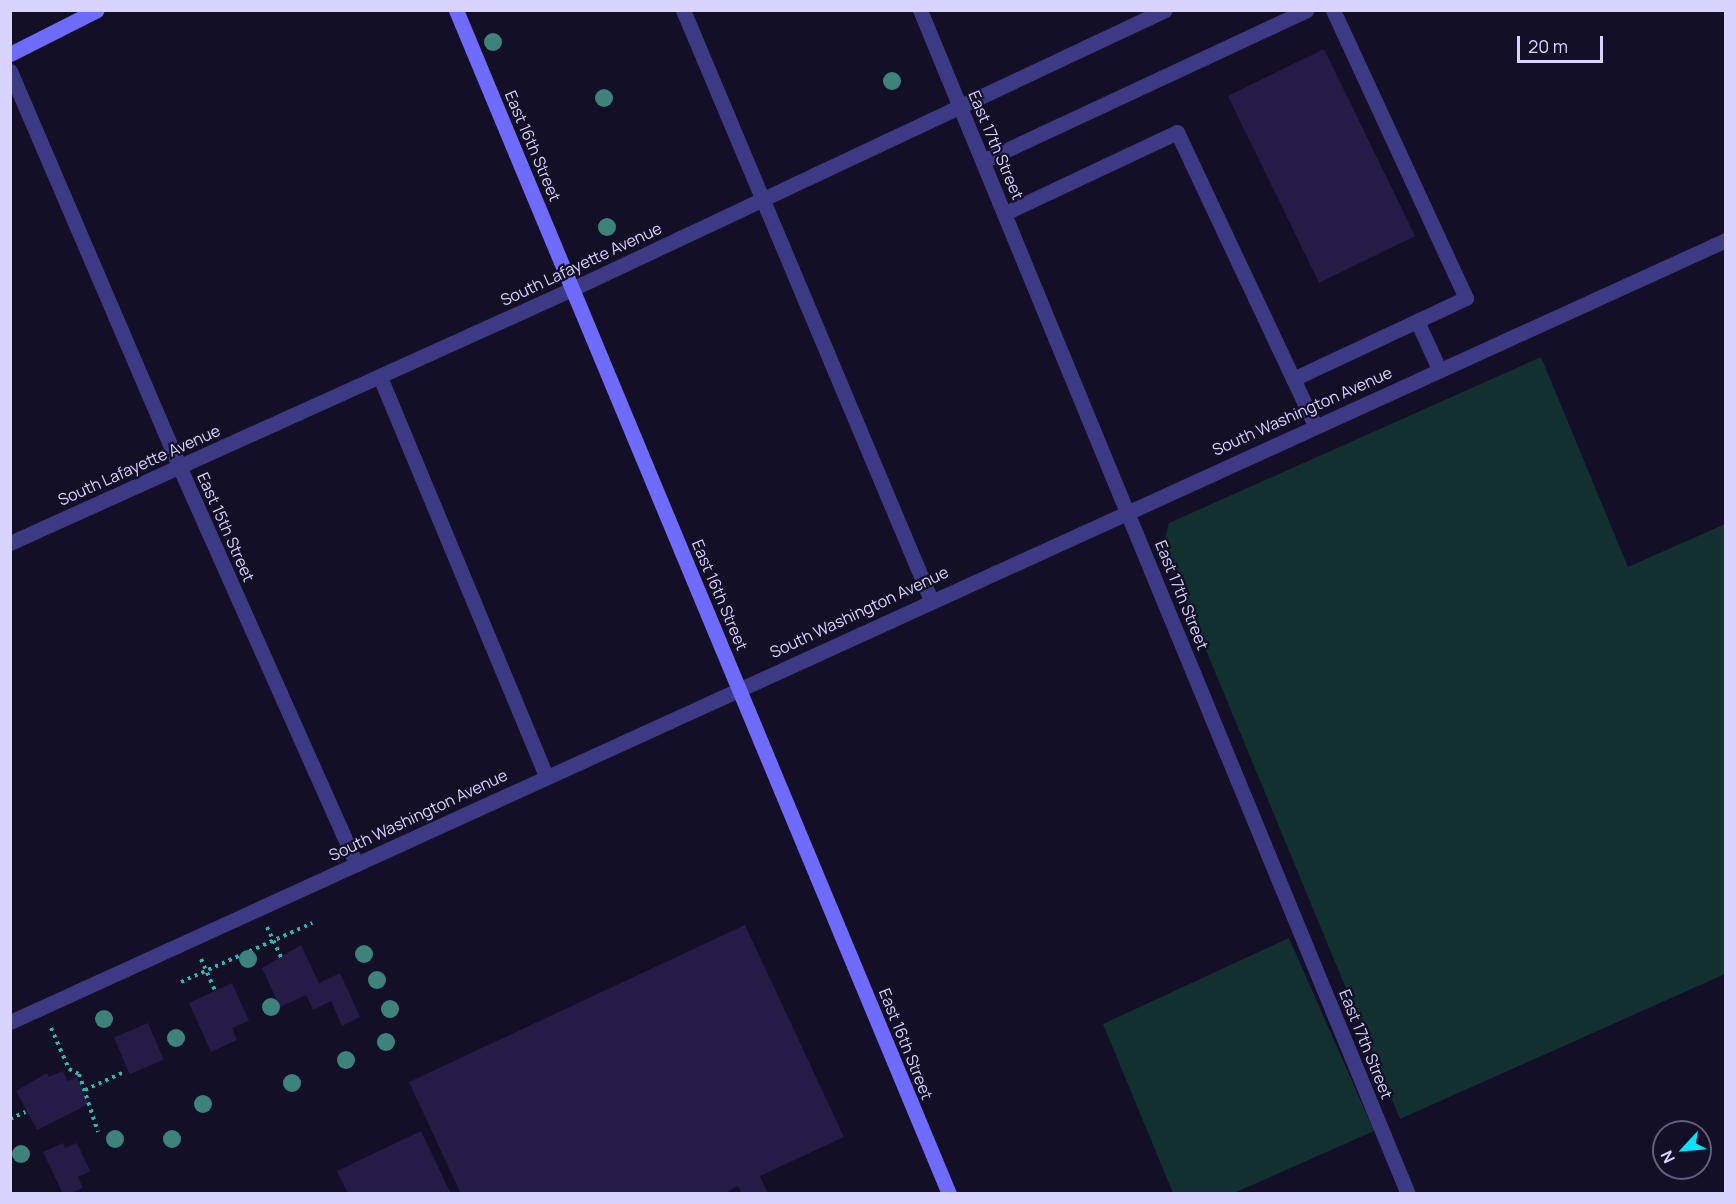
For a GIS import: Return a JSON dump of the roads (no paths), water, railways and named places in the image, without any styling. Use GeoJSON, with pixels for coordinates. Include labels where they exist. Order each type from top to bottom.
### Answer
{"type":"FeatureCollection","features":[{"type":"Feature","properties":{"kind":"main road"},"geometry":{"type":"LineString","coordinates":[[10,54],[97,10]]}},
{"type":"Feature","properties":{"kind":"main road","name":"East 16th Street"},"geometry":{"type":"LineString","coordinates":[[456,10],[949,1194]]}},
{"type":"Feature","properties":{"kind":"street"},"geometry":{"type":"LineString","coordinates":[[683,10],[931,600]]}},
{"type":"Feature","properties":{"kind":"street","name":"East 17th Street"},"geometry":{"type":"LineString","coordinates":[[920,10],[1128,509],[1408,1194]]}},
{"type":"Feature","properties":{"kind":"street","name":"South Lafayette Avenue"},"geometry":{"type":"LineString","coordinates":[[10,543],[572,289],[1164,10]]}},
{"type":"Feature","properties":{"kind":"street"},"geometry":{"type":"LineString","coordinates":[[983,161],[1307,10]]}},
{"type":"Feature","properties":{"kind":"street"},"geometry":{"type":"LineString","coordinates":[[1293,379],[1466,298],[1333,10]]}},
{"type":"Feature","properties":{"kind":"street","name":"East 15th Street"},"geometry":{"type":"LineString","coordinates":[[10,71],[179,466],[356,864]]}},
{"type":"Feature","properties":{"kind":"street"},"geometry":{"type":"LineString","coordinates":[[1005,213],[1178,132],[1315,425]]}},
{"type":"Feature","properties":{"kind":"street","name":"South Washington Avenue"},"geometry":{"type":"LineString","coordinates":[[10,1022],[1128,509],[1725,240]]}},
{"type":"Feature","properties":{"kind":"street"},"geometry":{"type":"LineString","coordinates":[[1417,321],[1439,369]]}},
{"type":"Feature","properties":{"kind":"street"},"geometry":{"type":"LineString","coordinates":[[380,377],[546,776]]}}]}
